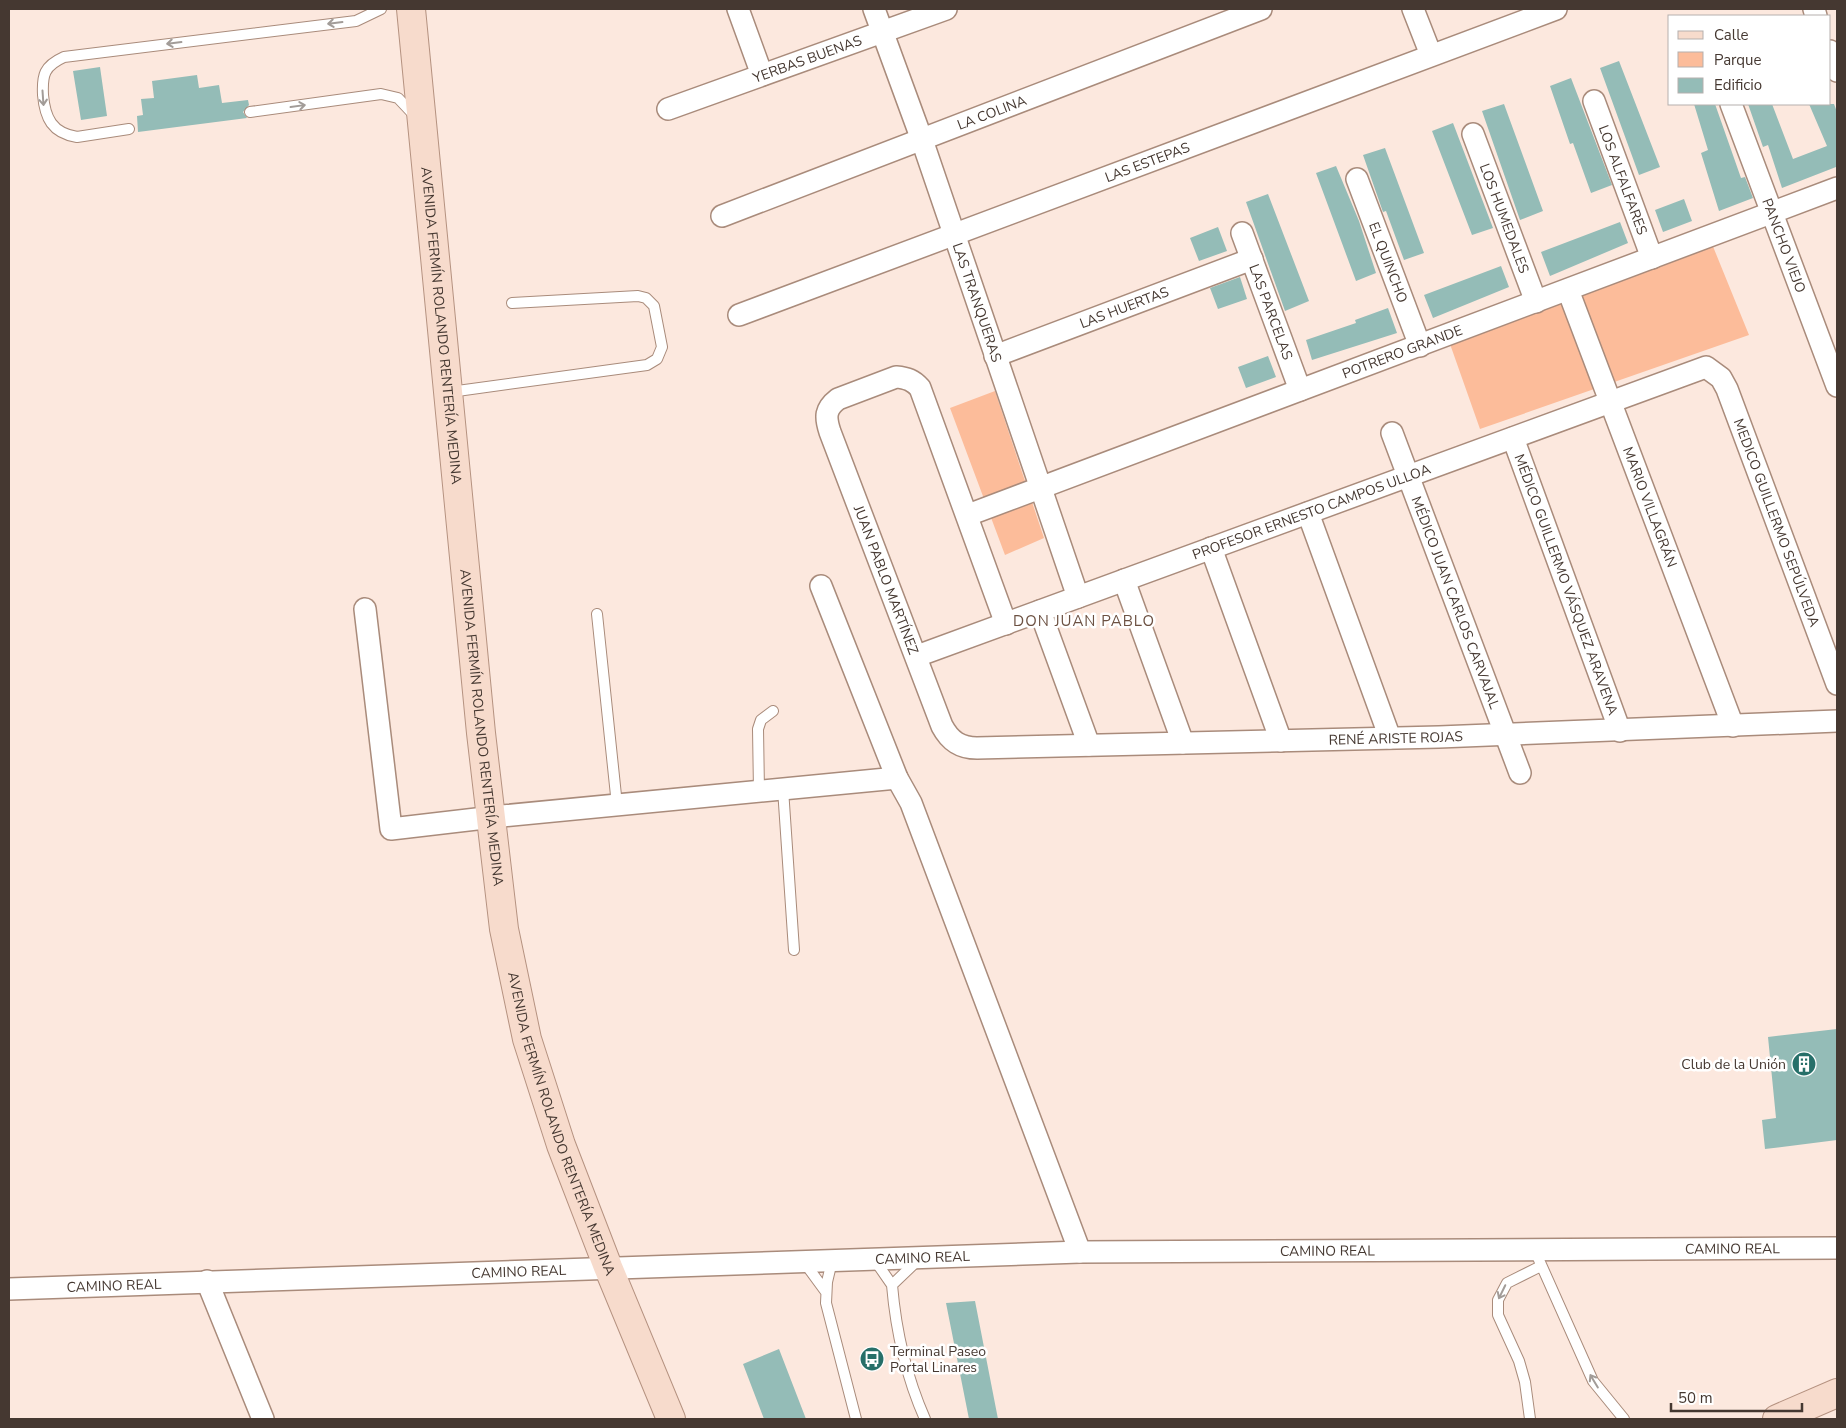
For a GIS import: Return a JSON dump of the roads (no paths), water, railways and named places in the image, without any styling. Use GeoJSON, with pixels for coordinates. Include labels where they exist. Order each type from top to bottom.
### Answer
{"type":"FeatureCollection","features":[{"type":"Feature","properties":{"kind":"main road","name":"AVENIDA FERMÍN ROLANDO RENTERÍA MEDINA"},"geometry":{"type":"LineString","coordinates":[[411,9],[491,817],[504,929],[528,1039],[561,1145],[608,1267],[671,1419]]}},
{"type":"Feature","properties":{"kind":"main road"},"geometry":{"type":"LineString","coordinates":[[1777,1419],[1821,1405]]}},
{"type":"Feature","properties":{"kind":"street"},"geometry":{"type":"LineString","coordinates":[[738,9],[762,75]]}},
{"type":"Feature","properties":{"kind":"street","name":"LAS TRANQUERAS"},"geometry":{"type":"LineString","coordinates":[[874,9],[922,140],[1078,597]]}},
{"type":"Feature","properties":{"kind":"street","name":"YERBAS BUENAS"},"geometry":{"type":"LineString","coordinates":[[668,109],[946,9]]}},
{"type":"Feature","properties":{"kind":"street","name":"LA COLINA"},"geometry":{"type":"LineString","coordinates":[[722,216],[1261,9]]}},
{"type":"Feature","properties":{"kind":"street"},"geometry":{"type":"LineString","coordinates":[[1413,9],[1431,55]]}},
{"type":"Feature","properties":{"kind":"street","name":"LAS ESTEPAS"},"geometry":{"type":"LineString","coordinates":[[739,315],[1556,9]]}},
{"type":"Feature","properties":{"kind":"street"},"geometry":{"type":"LineString","coordinates":[[1831,55],[1837,71]]}},
{"type":"Feature","properties":{"kind":"street","name":"LOS ALFALFARES"},"geometry":{"type":"LineString","coordinates":[[1594,101],[1652,258]]}},
{"type":"Feature","properties":{"kind":"street","name":"PANCHO VIEJO"},"geometry":{"type":"LineString","coordinates":[[1732,105],[1837,386]]}},
{"type":"Feature","properties":{"kind":"street","name":"LOS HUMEDALES"},"geometry":{"type":"LineString","coordinates":[[1473,134],[1536,302]]}},
{"type":"Feature","properties":{"kind":"street","name":"EL QUINCHO"},"geometry":{"type":"LineString","coordinates":[[1357,179],[1420,346]]}},
{"type":"Feature","properties":{"kind":"street","name":"POTRERO GRANDE"},"geometry":{"type":"LineString","coordinates":[[968,515],[1837,188]]}},
{"type":"Feature","properties":{"kind":"street","name":"LAS PARCELAS"},"geometry":{"type":"LineString","coordinates":[[1242,233],[1300,390]]}},
{"type":"Feature","properties":{"kind":"street","name":"LAS HUERTAS"},"geometry":{"type":"LineString","coordinates":[[995,356],[1252,259]]}},
{"type":"Feature","properties":{"kind":"street","name":"MARIO VILLAGRÁN"},"geometry":{"type":"LineString","coordinates":[[1568,290],[1612,402],[1733,726]]}},
{"type":"Feature","properties":{"kind":"street","name":"PROFESOR ERNESTO CAMPOS ULLOA"},"geometry":{"type":"LineString","coordinates":[[917,656],[1706,367]]}},
{"type":"Feature","properties":{"kind":"street","name":"MEDICO GUILLERMO SEPÚLVEDA"},"geometry":{"type":"LineString","coordinates":[[1706,367],[1721,378],[1727,389],[1837,684]]}},
{"type":"Feature","properties":{"kind":"street","name":"JUAN PABLO MARTÍNEZ"},"geometry":{"type":"LineString","coordinates":[[956,743],[942,726],[917,656],[830,432],[826,413],[831,405],[838,399],[896,377],[906,378],[915,382],[925,396],[968,515]]}},
{"type":"Feature","properties":{"kind":"street","name":"MÉDICO JUAN CARLOS CARVAJAL"},"geometry":{"type":"LineString","coordinates":[[1392,433],[1520,773]]}},
{"type":"Feature","properties":{"kind":"street","name":"MÉDICO GUILLERMO VÁSQUEZ ARAVENA"},"geometry":{"type":"LineString","coordinates":[[1513,438],[1620,731]]}},
{"type":"Feature","properties":{"kind":"street"},"geometry":{"type":"LineString","coordinates":[[1308,513],[1390,738]]}},
{"type":"Feature","properties":{"kind":"street"},"geometry":{"type":"LineString","coordinates":[[968,515],[1006,624]]}},
{"type":"Feature","properties":{"kind":"street"},"geometry":{"type":"LineString","coordinates":[[1212,548],[1281,741]]}},
{"type":"Feature","properties":{"kind":"street"},"geometry":{"type":"LineString","coordinates":[[1124,580],[1184,743]]}},
{"type":"Feature","properties":{"kind":"street"},"geometry":{"type":"LineString","coordinates":[[821,586],[897,778],[911,803],[974,975],[1080,1252]]}},
{"type":"Feature","properties":{"kind":"street"},"geometry":{"type":"LineString","coordinates":[[365,609],[391,829],[491,817],[897,778]]}},
{"type":"Feature","properties":{"kind":"street"},"geometry":{"type":"LineString","coordinates":[[1040,611],[1089,745]]}},
{"type":"Feature","properties":{"kind":"street","name":"RENÉ ARISTE ROJAS"},"geometry":{"type":"LineString","coordinates":[[956,743],[963,747],[977,748],[1281,741],[1620,731],[1837,721]]}},
{"type":"Feature","properties":{"kind":"street","name":"CAMINO REAL"},"geometry":{"type":"LineString","coordinates":[[9,1289],[608,1267],[638,1269],[1080,1252],[1538,1258],[1837,1248]]}},
{"type":"Feature","properties":{"kind":"street"},"geometry":{"type":"LineString","coordinates":[[207,1281],[263,1419]]}},
{"type":"Feature","properties":{"kind":"lane"},"geometry":{"type":"LineString","coordinates":[[129,129],[77,137],[69,136],[55,128],[44,113],[42,79],[46,70],[52,63],[64,57],[356,21],[381,9]]}},
{"type":"Feature","properties":{"kind":"lane"},"geometry":{"type":"LineString","coordinates":[[250,112],[381,94],[390,95],[404,102],[424,128]]}},
{"type":"Feature","properties":{"kind":"lane"},"geometry":{"type":"LineString","coordinates":[[450,392],[647,365],[658,358],[662,347],[654,306],[646,298],[638,296],[512,303]]}},
{"type":"Feature","properties":{"kind":"lane"},"geometry":{"type":"LineString","coordinates":[[597,614],[617,805]]}},
{"type":"Feature","properties":{"kind":"lane"},"geometry":{"type":"LineString","coordinates":[[759,791],[758,729],[761,720],[772,711]]}},
{"type":"Feature","properties":{"kind":"lane"},"geometry":{"type":"LineString","coordinates":[[783,789],[794,950]]}},
{"type":"Feature","properties":{"kind":"lane"},"geometry":{"type":"LineString","coordinates":[[892,1285],[921,1258]]}},
{"type":"Feature","properties":{"kind":"lane"},"geometry":{"type":"LineString","coordinates":[[1530,1419],[1525,1382],[1519,1361],[1498,1315],[1498,1300],[1507,1283],[1538,1258],[1593,1381],[1624,1419]]}},
{"type":"Feature","properties":{"kind":"lane"},"geometry":{"type":"LineString","coordinates":[[874,1260],[892,1285],[894,1312],[904,1360],[925,1419]]}},
{"type":"Feature","properties":{"kind":"lane"},"geometry":{"type":"LineString","coordinates":[[832,1261],[826,1292],[828,1313],[856,1419]]}},
{"type":"Feature","properties":{"kind":"lane"},"geometry":{"type":"LineString","coordinates":[[804,1262],[826,1292]]}},
{"type":"Feature","properties":{"kind":"place","name":"Club de la Unión"},"geometry":{"type":"Point","coordinates":[1804,1064]}},
{"type":"Feature","properties":{"kind":"place","name":"Terminal Paseo Portal Linares"},"geometry":{"type":"Point","coordinates":[872,1359]}},
{"type":"Feature","properties":{"kind":"district","name":"DON JUAN PABLO"},"geometry":{"type":"Point","coordinates":[1084,621]}}]}
